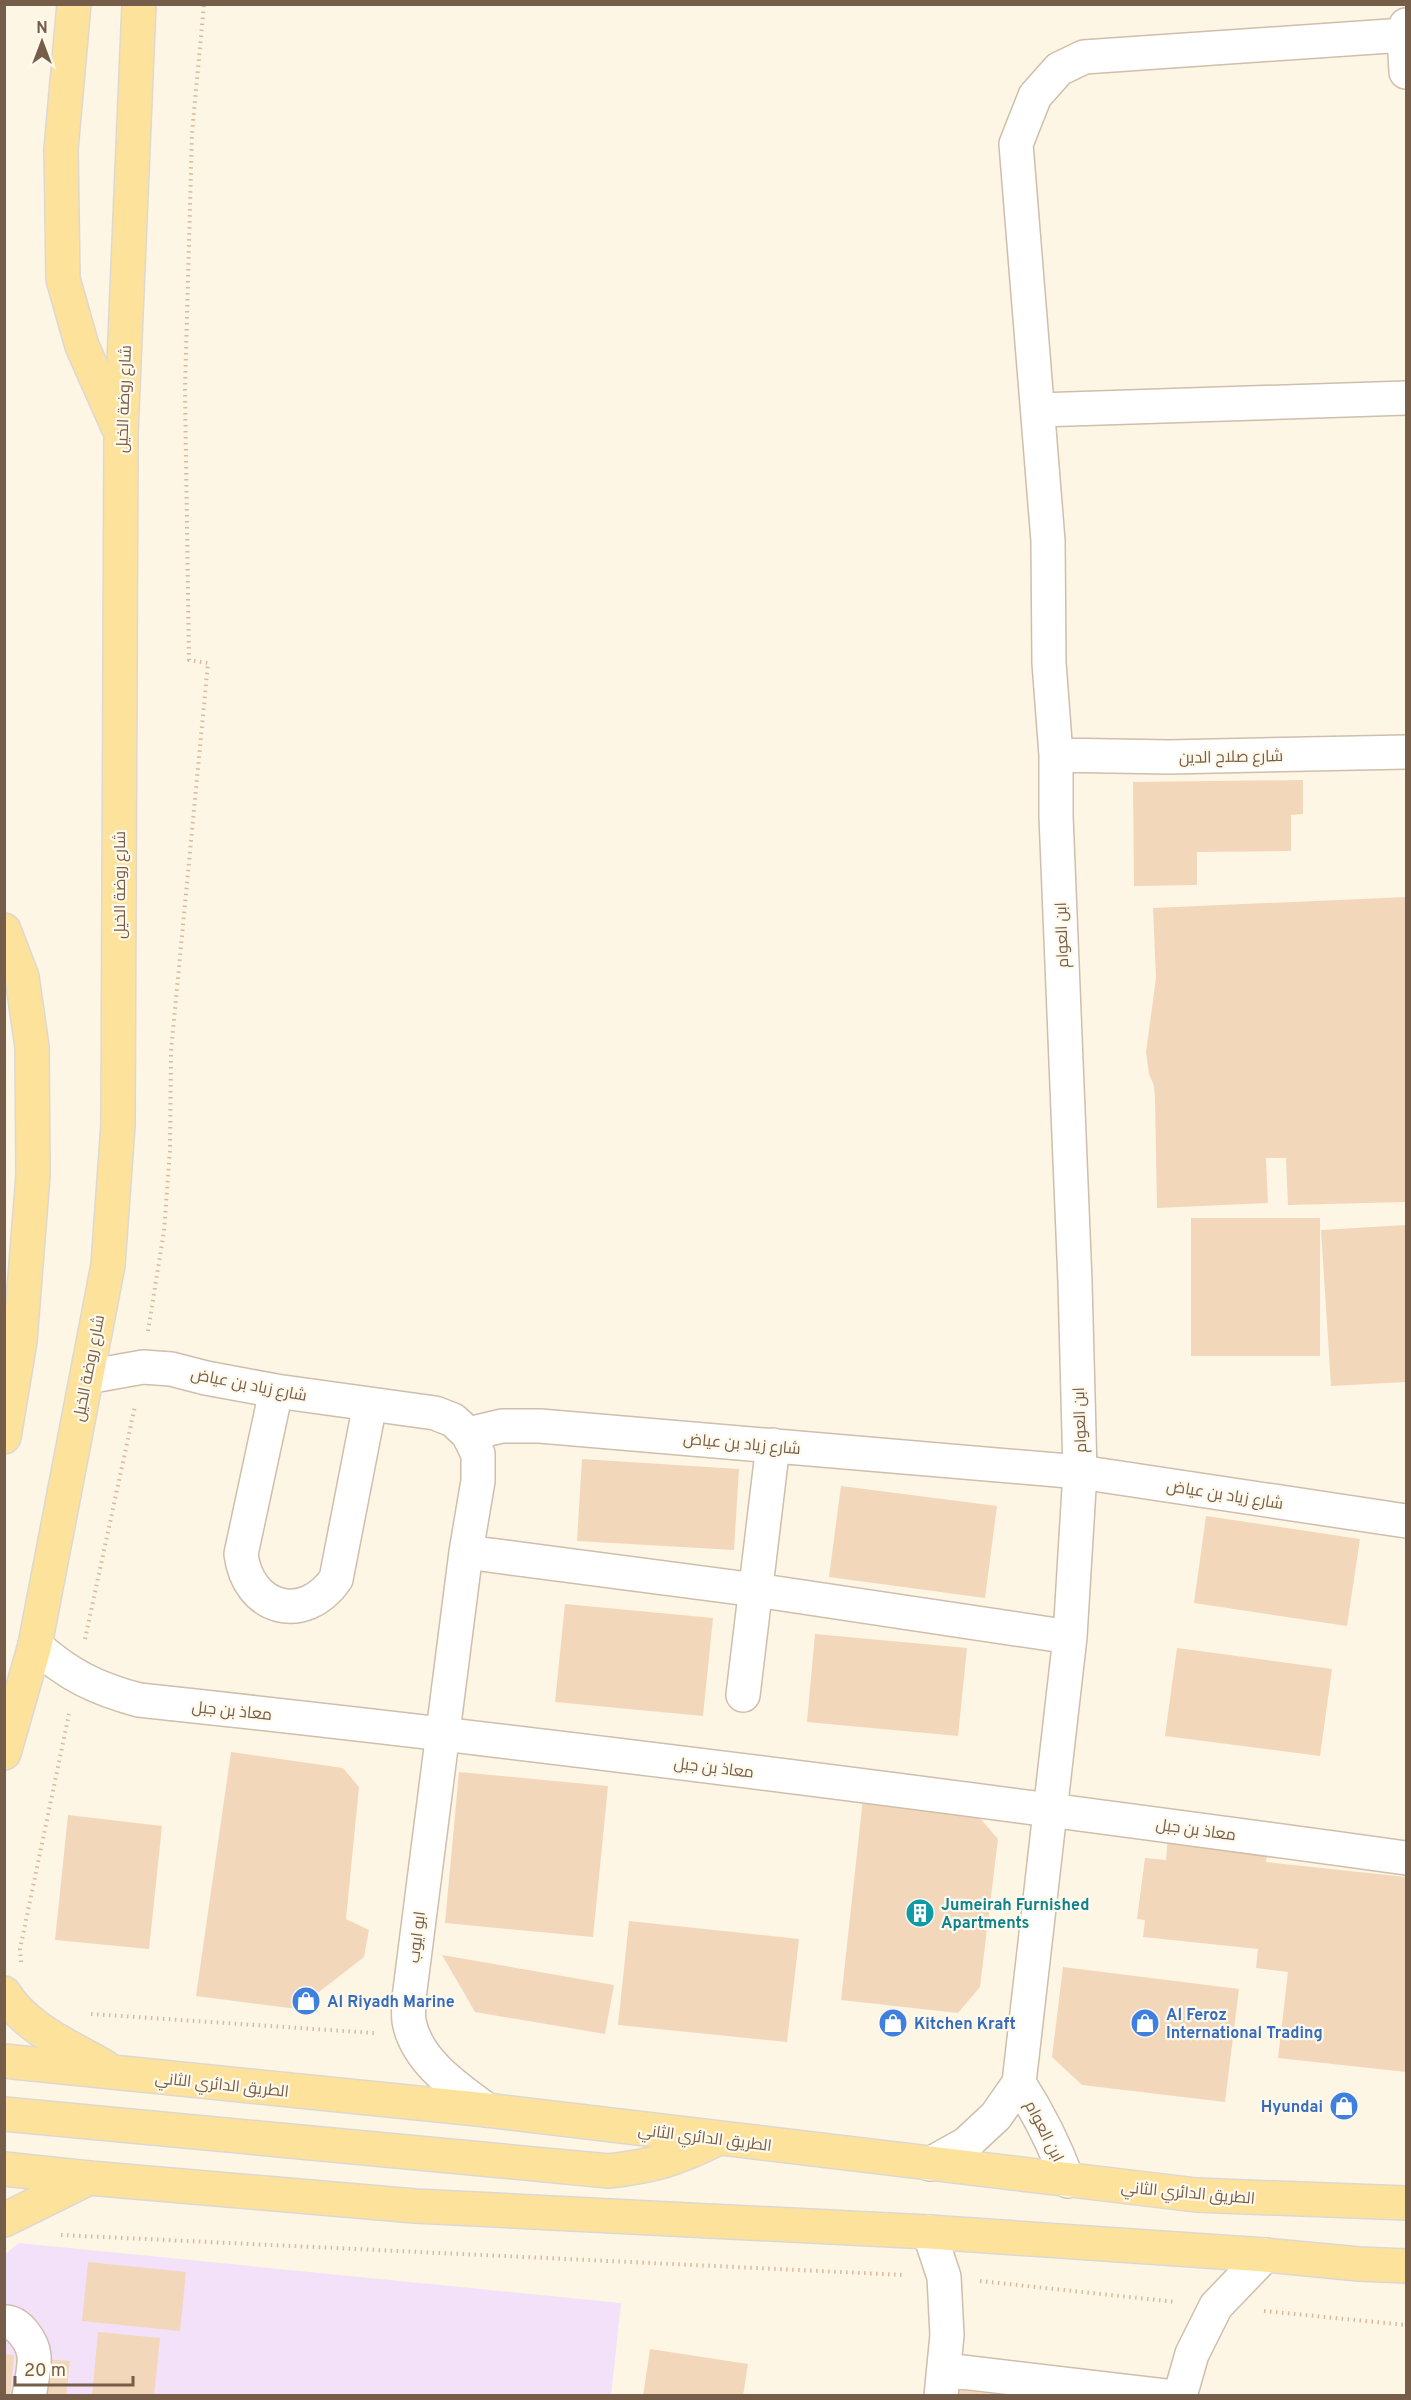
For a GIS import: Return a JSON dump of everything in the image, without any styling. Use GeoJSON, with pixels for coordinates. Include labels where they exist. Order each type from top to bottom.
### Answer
{"type":"FeatureCollection","features":[{"type":"Feature","properties":{"kind":"main road"},"geometry":{"type":"LineString","coordinates":[[74,4],[61,149],[63,279],[82,346],[121,434]]}},
{"type":"Feature","properties":{"kind":"main road","name":"شارع روضة الخيل"},"geometry":{"type":"LineString","coordinates":[[4,1753],[35,1645],[108,1265],[118,1125],[121,434],[139,4]]}},
{"type":"Feature","properties":{"kind":"main road"},"geometry":{"type":"LineString","coordinates":[[4,930],[22,977],[32,1047],[33,1175],[20,1341],[4,1437]]}},
{"type":"Feature","properties":{"kind":"main road"},"geometry":{"type":"LineString","coordinates":[[13,1980],[23,2015],[40,2029],[117,2074]]}},
{"type":"Feature","properties":{"kind":"main road","name":"الطريق الدائري الثاني"},"geometry":{"type":"LineString","coordinates":[[4,2061],[487,2110],[1196,2195],[1407,2203]]}},
{"type":"Feature","properties":{"kind":"main road"},"geometry":{"type":"LineString","coordinates":[[4,2114],[609,2171],[647,2166],[683,2156],[717,2139]]}},
{"type":"Feature","properties":{"kind":"main road"},"geometry":{"type":"LineString","coordinates":[[4,2169],[415,2206],[929,2232],[1265,2255],[1359,2265],[1407,2266]]}},
{"type":"Feature","properties":{"kind":"main road"},"geometry":{"type":"LineString","coordinates":[[4,2220],[89,2178]]}},
{"type":"Feature","properties":{"kind":"street"},"geometry":{"type":"LineString","coordinates":[[1406,30],[1407,72]]}},
{"type":"Feature","properties":{"kind":"street","name":"ابن العوام"},"geometry":{"type":"LineString","coordinates":[[930,2164],[966,2144],[996,2116],[1018,2083],[1070,1637],[1080,1472],[1075,1282],[1056,816],[1056,755],[1049,663],[1048,541],[1016,144],[1035,96],[1059,69],[1084,57],[1406,30]]}},
{"type":"Feature","properties":{"kind":"street"},"geometry":{"type":"LineString","coordinates":[[1038,410],[1407,398]]}},
{"type":"Feature","properties":{"kind":"street","name":"شارع صلاح الدين"},"geometry":{"type":"LineString","coordinates":[[1056,755],[1169,757],[1407,752]]}},
{"type":"Feature","properties":{"kind":"street","name":"شارع زياد بن عياض"},"geometry":{"type":"LineString","coordinates":[[87,1377],[143,1367],[171,1369],[276,1391],[435,1413],[453,1420],[468,1434],[502,1426],[540,1426],[1080,1472],[1407,1521]]}},
{"type":"Feature","properties":{"kind":"street"},"geometry":{"type":"LineString","coordinates":[[276,1391],[241,1554],[248,1582],[269,1602],[284,1606],[299,1606],[315,1601],[327,1592],[336,1579],[370,1404]]}},
{"type":"Feature","properties":{"kind":"street","name":"ابو ايوب"},"geometry":{"type":"LineString","coordinates":[[468,1434],[477,1454],[478,1481],[442,1732],[409,1998],[409,2021],[413,2036],[444,2078],[487,2110]]}},
{"type":"Feature","properties":{"kind":"street"},"geometry":{"type":"LineString","coordinates":[[743,1695],[773,1445]]}},
{"type":"Feature","properties":{"kind":"street"},"geometry":{"type":"LineString","coordinates":[[466,1552],[756,1590],[1070,1637]]}},
{"type":"Feature","properties":{"kind":"street","name":"معاذ بن جبل"},"geometry":{"type":"LineString","coordinates":[[35,1645],[55,1663],[77,1677],[107,1692],[139,1700],[442,1732],[1051,1809],[1407,1858]]}},
{"type":"Feature","properties":{"kind":"street","name":"ابن العوام"},"geometry":{"type":"LineString","coordinates":[[1018,2083],[1039,2114],[1068,2181]]}},
{"type":"Feature","properties":{"kind":"street"},"geometry":{"type":"LineString","coordinates":[[929,2232],[944,2277],[947,2335],[943,2383],[1165,2396]]}},
{"type":"Feature","properties":{"kind":"street"},"geometry":{"type":"LineString","coordinates":[[1180,2396],[1192,2354],[1216,2306],[1265,2255]]}},
{"type":"Feature","properties":{"kind":"street"},"geometry":{"type":"LineString","coordinates":[[4,2322],[10,2321],[19,2327],[34,2356],[29,2396]]}},
{"type":"Feature","properties":{"kind":"path"},"geometry":{"type":"LineString","coordinates":[[13,1980],[143,1367],[164,1231],[170,1150],[171,1051],[208,663],[189,660],[185,390],[192,133],[204,4]]}},
{"type":"Feature","properties":{"kind":"path"},"geometry":{"type":"LineString","coordinates":[[84,2014],[413,2036]]}},
{"type":"Feature","properties":{"kind":"path"},"geometry":{"type":"LineString","coordinates":[[60,2235],[944,2277],[1407,2325]]}},
{"type":"Feature","properties":{"kind":"shaded area"},"geometry":{"type":"Polygon","coordinates":[[[19,2243],[621,2303],[611,2395],[5,2395],[4,2255],[19,2243]]]}},
{"type":"Feature","properties":{"kind":"building"},"geometry":{"type":"Polygon","coordinates":[[[1303,780],[1303,814],[1291,815],[1291,851],[1197,852],[1197,885],[1134,886],[1133,782],[1303,780]]]}},
{"type":"Feature","properties":{"kind":"building"},"geometry":{"type":"Polygon","coordinates":[[[1406,897],[1406,1202],[1288,1205],[1286,1158],[1266,1158],[1268,1203],[1157,1208],[1155,1098],[1146,1052],[1156,978],[1153,908],[1406,897]]]}},
{"type":"Feature","properties":{"kind":"building"},"geometry":{"type":"Polygon","coordinates":[[[1191,1218],[1320,1218],[1320,1356],[1191,1356],[1191,1218]]]}},
{"type":"Feature","properties":{"kind":"building"},"geometry":{"type":"Polygon","coordinates":[[[1406,1225],[1406,1382],[1331,1386],[1321,1230],[1406,1225]]]}},
{"type":"Feature","properties":{"kind":"building"},"geometry":{"type":"Polygon","coordinates":[[[582,1459],[739,1469],[734,1550],[577,1541],[582,1459]]]}},
{"type":"Feature","properties":{"kind":"building"},"geometry":{"type":"Polygon","coordinates":[[[841,1486],[997,1506],[985,1598],[829,1577],[841,1486]]]}},
{"type":"Feature","properties":{"kind":"building"},"geometry":{"type":"Polygon","coordinates":[[[1206,1516],[1360,1539],[1347,1626],[1194,1603],[1206,1516]]]}},
{"type":"Feature","properties":{"kind":"building"},"geometry":{"type":"Polygon","coordinates":[[[565,1604],[713,1618],[703,1716],[555,1702],[565,1604]]]}},
{"type":"Feature","properties":{"kind":"building"},"geometry":{"type":"Polygon","coordinates":[[[815,1634],[967,1648],[958,1736],[807,1722],[815,1634]]]}},
{"type":"Feature","properties":{"kind":"building"},"geometry":{"type":"Polygon","coordinates":[[[1177,1648],[1332,1669],[1320,1756],[1165,1736],[1177,1648]]]}},
{"type":"Feature","properties":{"kind":"building"},"geometry":{"type":"Polygon","coordinates":[[[231,1752],[343,1768],[359,1787],[346,1919],[369,1930],[364,1957],[297,2009],[196,1996],[231,1752]]]}},
{"type":"Feature","properties":{"kind":"building"},"geometry":{"type":"Polygon","coordinates":[[[459,1772],[608,1786],[593,1937],[445,1923],[459,1772]]]}},
{"type":"Feature","properties":{"kind":"building","name":"Jumeirah Furnished Apartments"},"geometry":{"type":"Polygon","coordinates":[[[863,1798],[974,1811],[998,1839],[980,1987],[958,2013],[841,2000],[863,1798]]]}},
{"type":"Feature","properties":{"kind":"building"},"geometry":{"type":"Polygon","coordinates":[[[68,1815],[162,1826],[149,1949],[55,1940],[68,1815]]]}},
{"type":"Feature","properties":{"kind":"building"},"geometry":{"type":"Polygon","coordinates":[[[1168,1836],[1268,1847],[1266,1862],[1406,1877],[1406,2072],[1278,2058],[1288,1972],[1256,1968],[1258,1949],[1143,1937],[1145,1920],[1137,1919],[1145,1858],[1166,1860],[1168,1836]]]}},
{"type":"Feature","properties":{"kind":"building"},"geometry":{"type":"Polygon","coordinates":[[[629,1921],[799,1939],[787,2042],[618,2025],[629,1921]]]}},
{"type":"Feature","properties":{"kind":"building"},"geometry":{"type":"Polygon","coordinates":[[[442,1955],[614,1985],[605,2034],[475,2012],[442,1955]]]}},
{"type":"Feature","properties":{"kind":"building","name":"Al Feroz International Trading"},"geometry":{"type":"Polygon","coordinates":[[[1063,1967],[1239,1989],[1225,2102],[1082,2085],[1052,2057],[1063,1967]]]}},
{"type":"Feature","properties":{"kind":"building"},"geometry":{"type":"Polygon","coordinates":[[[88,2262],[186,2272],[180,2331],[82,2321],[88,2262]]]}},
{"type":"Feature","properties":{"kind":"building"},"geometry":{"type":"Polygon","coordinates":[[[98,2332],[160,2338],[154,2396],[92,2396],[98,2332]]]}},
{"type":"Feature","properties":{"kind":"building"},"geometry":{"type":"Polygon","coordinates":[[[650,2349],[748,2364],[743,2396],[643,2396],[650,2349]]]}},
{"type":"Feature","properties":{"kind":"building"},"geometry":{"type":"Polygon","coordinates":[[[4,2354],[14,2355],[10,2396],[4,2396],[4,2354]]]}},
{"type":"Feature","properties":{"kind":"building"},"geometry":{"type":"Polygon","coordinates":[[[42,2359],[70,2361],[66,2396],[38,2396],[42,2359]]]}},
{"type":"Feature","properties":{"kind":"building"},"geometry":{"type":"Polygon","coordinates":[[[954,2389],[992,2394],[992,2396],[953,2396],[954,2389]]]}},
{"type":"Feature","properties":{"kind":"place","name":"Jumeirah Furnished Apartments"},"geometry":{"type":"Point","coordinates":[920,1913]}},
{"type":"Feature","properties":{"kind":"place","name":"Al Riyadh Marine"},"geometry":{"type":"Point","coordinates":[306,2001]}},
{"type":"Feature","properties":{"kind":"place","name":"Kitchen Kraft"},"geometry":{"type":"Point","coordinates":[893,2023]}},
{"type":"Feature","properties":{"kind":"place","name":"Al Feroz International Trading"},"geometry":{"type":"Point","coordinates":[1145,2023]}},
{"type":"Feature","properties":{"kind":"place","name":"Hyundai"},"geometry":{"type":"Point","coordinates":[1344,2106]}}]}
